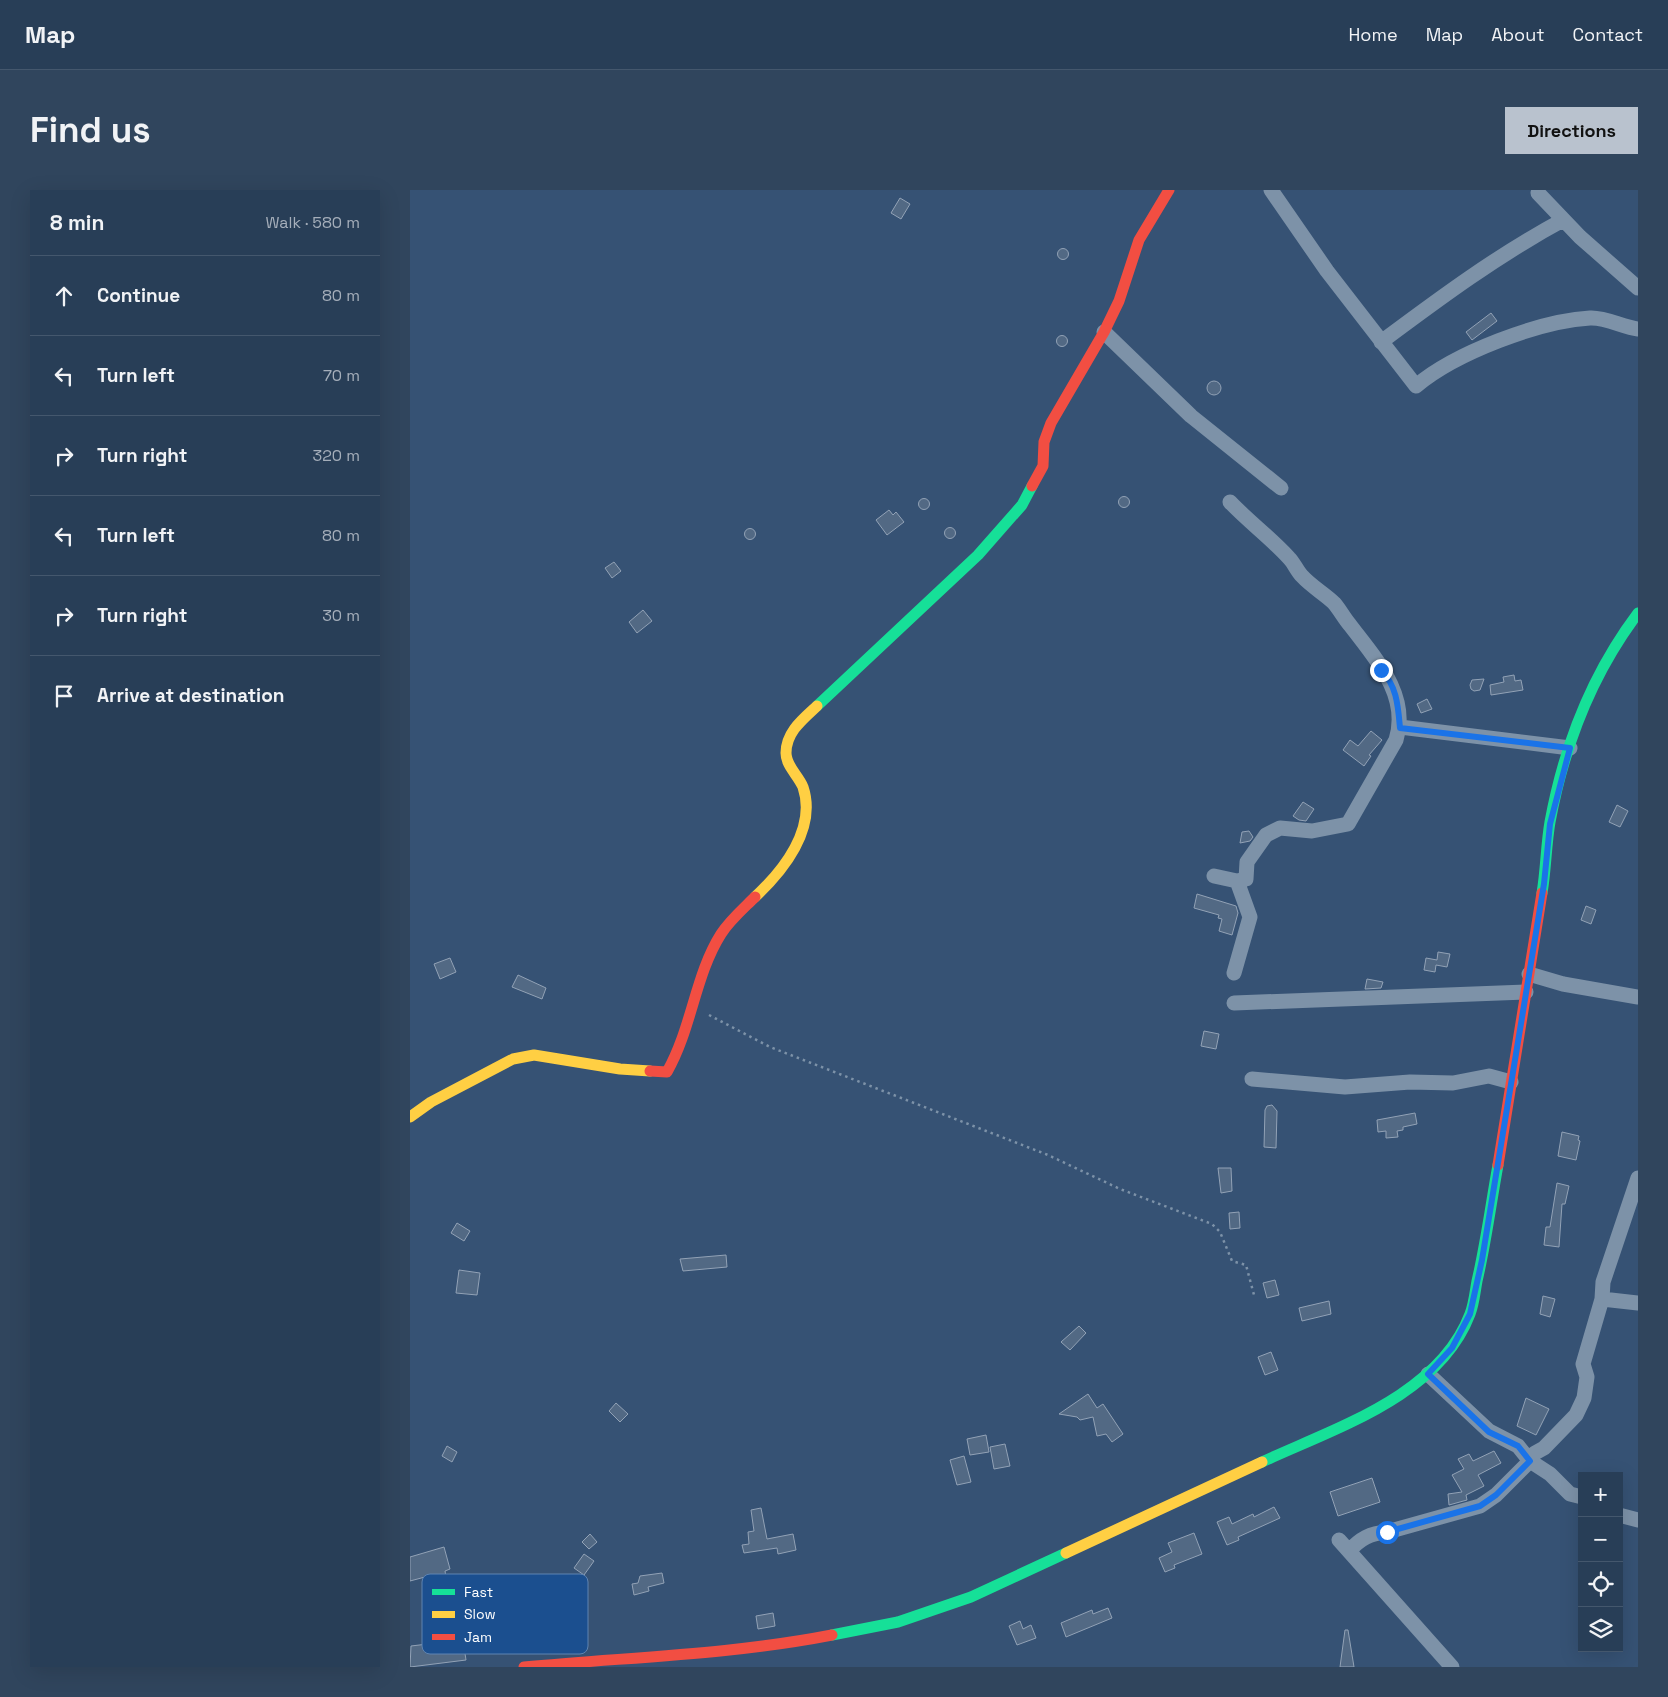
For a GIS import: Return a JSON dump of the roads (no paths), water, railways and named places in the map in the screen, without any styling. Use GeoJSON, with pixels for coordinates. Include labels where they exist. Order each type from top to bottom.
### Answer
{"type":"FeatureCollection","features":[{"type":"Feature","properties":{"kind":"street"},"geometry":{"type":"LineString","coordinates":[[410,1117],[431,1102],[514,1060],[534,1055],[620,1069],[665,1072],[670,1066],[695,1007],[704,971],[721,934],[772,881],[798,845],[804,822],[804,797],[801,784],[786,758],[786,744],[794,728],[978,555],[1022,505],[1043,466],[1044,442],[1051,423],[1104,332],[1119,301],[1139,240],[1169,190]]}},
{"type":"Feature","properties":{"kind":"street"},"geometry":{"type":"LineString","coordinates":[[1271,190],[1327,271],[1416,386],[1432,373],[1484,348],[1542,326],[1592,317],[1638,329]]}},
{"type":"Feature","properties":{"kind":"street"},"geometry":{"type":"LineString","coordinates":[[1538,193],[1564,220],[1638,288]]}},
{"type":"Feature","properties":{"kind":"street"},"geometry":{"type":"LineString","coordinates":[[1381,342],[1482,268],[1524,241],[1564,220]]}},
{"type":"Feature","properties":{"kind":"street"},"geometry":{"type":"LineString","coordinates":[[1104,332],[1191,416],[1281,488]]}},
{"type":"Feature","properties":{"kind":"street"},"geometry":{"type":"LineString","coordinates":[[1214,876],[1237,881],[1246,879],[1247,862],[1266,835],[1280,828],[1312,831],[1348,824],[1396,740],[1400,728],[1396,697],[1390,679],[1381,670],[1370,648],[1333,603],[1301,575],[1290,558],[1230,502]]}},
{"type":"Feature","properties":{"kind":"street"},"geometry":{"type":"LineString","coordinates":[[524,1667],[604,1659],[692,1655],[766,1646],[898,1622],[972,1597],[1262,1464],[1393,1401],[1428,1374],[1452,1348],[1470,1314],[1482,1260],[1512,1082],[1544,884],[1550,824],[1570,748],[1595,681],[1621,633],[1638,614]]}},
{"type":"Feature","properties":{"kind":"street"},"geometry":{"type":"LineString","coordinates":[[1400,728],[1570,748]]}},
{"type":"Feature","properties":{"kind":"street"},"geometry":{"type":"LineString","coordinates":[[1234,973],[1250,917],[1237,881]]}},
{"type":"Feature","properties":{"kind":"street"},"geometry":{"type":"LineString","coordinates":[[1529,974],[1563,984],[1638,997]]}},
{"type":"Feature","properties":{"kind":"street"},"geometry":{"type":"LineString","coordinates":[[1234,1003],[1526,992]]}},
{"type":"Feature","properties":{"kind":"street"},"geometry":{"type":"LineString","coordinates":[[1252,1079],[1345,1087],[1418,1082],[1453,1083],[1489,1076],[1512,1082]]}},
{"type":"Feature","properties":{"kind":"street"},"geometry":{"type":"LineString","coordinates":[[1349,1551],[1360,1539],[1375,1533],[1387,1532],[1480,1506],[1496,1495],[1530,1461],[1534,1453],[1544,1448],[1576,1415],[1584,1398],[1587,1377],[1584,1364],[1602,1299],[1603,1282],[1638,1178]]}},
{"type":"Feature","properties":{"kind":"street"},"geometry":{"type":"LineString","coordinates":[[1602,1299],[1638,1303]]}},
{"type":"Feature","properties":{"kind":"street"},"geometry":{"type":"LineString","coordinates":[[1428,1374],[1489,1432],[1518,1446],[1530,1461],[1550,1474],[1570,1494],[1578,1496]]}},
{"type":"Feature","properties":{"kind":"street"},"geometry":{"type":"LineString","coordinates":[[1623,1516],[1638,1520]]}},
{"type":"Feature","properties":{"kind":"street"},"geometry":{"type":"LineString","coordinates":[[1339,1540],[1452,1667]]}}]}
